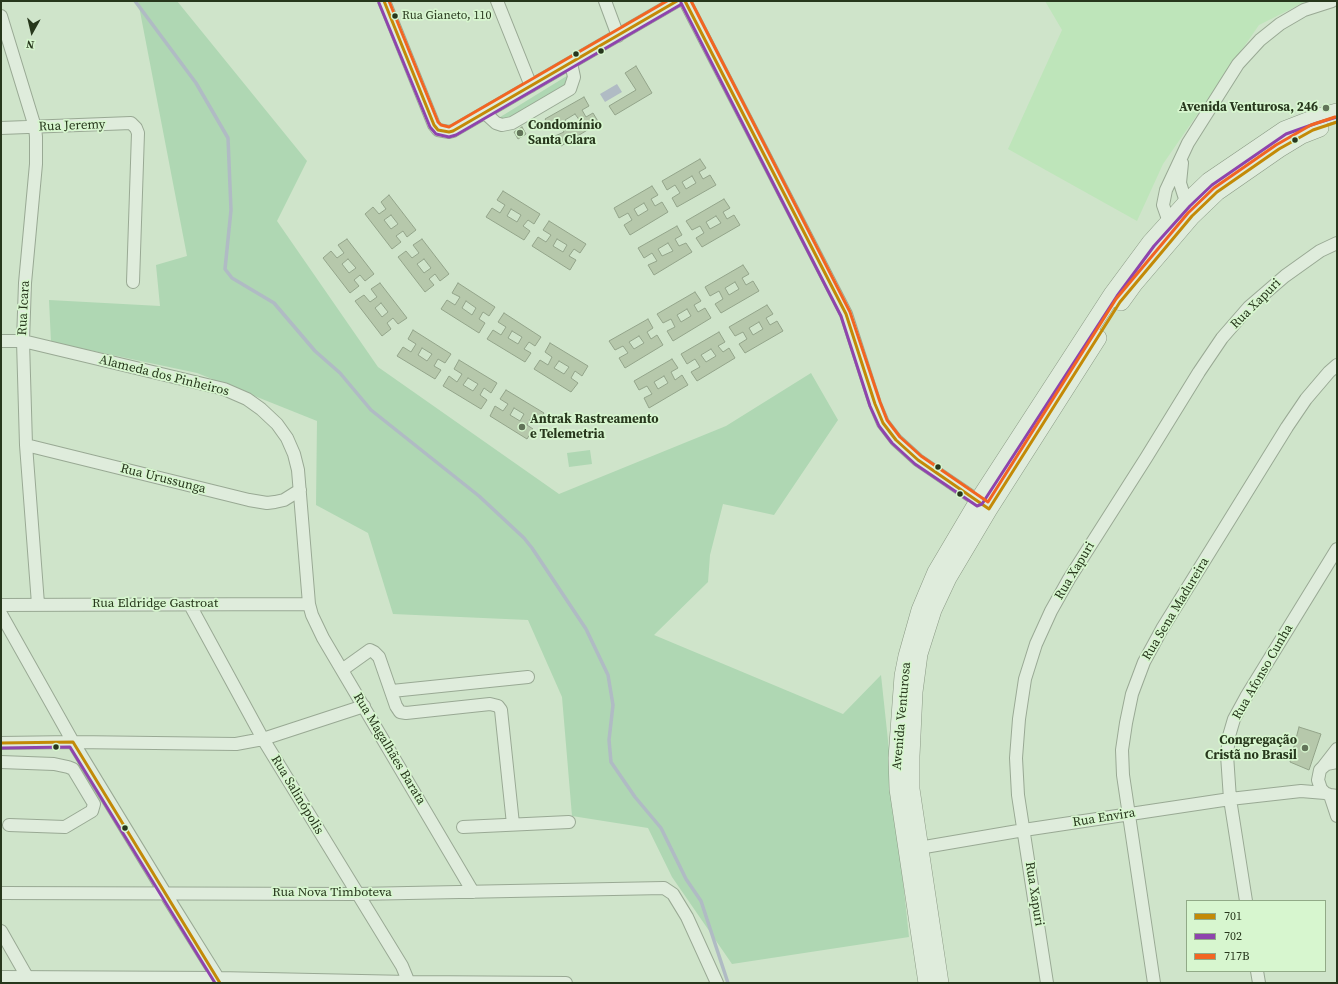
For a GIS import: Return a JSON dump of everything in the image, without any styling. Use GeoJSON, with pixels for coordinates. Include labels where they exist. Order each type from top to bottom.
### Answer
{"type":"FeatureCollection","features":[{"type":"Feature","properties":{"kind":"street"},"geometry":{"type":"LineString","coordinates":[[384,1],[434,126],[438,130],[444,132],[453,131],[677,1]]}},
{"type":"Feature","properties":{"kind":"street"},"geometry":{"type":"LineString","coordinates":[[497,1],[531,86]]}},
{"type":"Feature","properties":{"kind":"street"},"geometry":{"type":"LineString","coordinates":[[605,1],[618,36]]}},
{"type":"Feature","properties":{"kind":"street"},"geometry":{"type":"LineString","coordinates":[[685,1],[846,314],[883,423],[896,440],[918,460],[984,505]]}},
{"type":"Feature","properties":{"kind":"street"},"geometry":{"type":"LineString","coordinates":[[1174,226],[1163,205],[1166,190],[1182,154],[1238,64],[1260,40],[1280,24],[1304,10],[1332,1]]}},
{"type":"Feature","properties":{"kind":"street","name":"Rua Icara"},"geometry":{"type":"LineString","coordinates":[[1,16],[35,127],[36,137],[36,164],[25,283],[23,341],[26,446],[38,604]]}},
{"type":"Feature","properties":{"kind":"street"},"geometry":{"type":"LineString","coordinates":[[485,113],[496,123],[502,125],[512,123],[570,89],[574,77],[571,63]]}},
{"type":"Feature","properties":{"kind":"street","name":"Avenida Venturosa"},"geometry":{"type":"LineString","coordinates":[[940,983],[897,771],[900,704],[903,676],[920,610],[936,572],[984,505],[1113,293],[1150,243],[1174,226],[1189,210],[1209,181],[1284,130],[1315,118],[1337,112]]}},
{"type":"Feature","properties":{"kind":"street","name":"Avenida Venturosa"},"geometry":{"type":"LineString","coordinates":[[1189,210],[1279,149],[1322,126],[1337,122]]}},
{"type":"Feature","properties":{"kind":"street","name":"Rua Jeremy"},"geometry":{"type":"LineString","coordinates":[[1,128],[130,123],[136,128],[138,133],[133,282]]}},
{"type":"Feature","properties":{"kind":"street"},"geometry":{"type":"LineString","coordinates":[[1182,154],[1180,183],[1189,210]]}},
{"type":"Feature","properties":{"kind":"street","name":"Rua Xapuri"},"geometry":{"type":"LineString","coordinates":[[1047,983],[1018,795],[1017,766],[1019,719],[1025,679],[1036,644],[1051,611],[1069,579],[1146,458],[1198,372],[1222,338],[1249,307],[1284,276],[1320,251],[1337,243]]}},
{"type":"Feature","properties":{"kind":"street","name":"Alameda dos Pinheiros"},"geometry":{"type":"LineString","coordinates":[[1,341],[23,341],[203,383],[224,389],[246,399],[262,409],[277,424],[287,438],[294,454],[298,470],[309,604]]}},
{"type":"Feature","properties":{"kind":"street","name":"Rua Sena Madureira"},"geometry":{"type":"LineString","coordinates":[[1154,983],[1123,775],[1122,750],[1132,694],[1144,662],[1166,622],[1287,427],[1306,399],[1337,365]]}},
{"type":"Feature","properties":{"kind":"street","name":"Rua Urussunga"},"geometry":{"type":"LineString","coordinates":[[26,446],[250,500],[275,502],[284,500],[300,490]]}},
{"type":"Feature","properties":{"kind":"street","name":"Rua Afonso Cunha"},"geometry":{"type":"LineString","coordinates":[[1246,900],[1230,799],[1227,755],[1229,736],[1234,718],[1337,549]]}},
{"type":"Feature","properties":{"kind":"street","name":"Rua Eldridge Gastroat"},"geometry":{"type":"LineString","coordinates":[[1,605],[309,604]]}},
{"type":"Feature","properties":{"kind":"street","name":"Rua Magalhães Barata"},"geometry":{"type":"LineString","coordinates":[[309,604],[317,627],[473,892]]}},
{"type":"Feature","properties":{"kind":"street","name":"Rua Salinópolis"},"geometry":{"type":"LineString","coordinates":[[190,605],[263,739],[402,966],[409,982]]}},
{"type":"Feature","properties":{"kind":"street"},"geometry":{"type":"LineString","coordinates":[[1,614],[73,742],[219,980]]}},
{"type":"Feature","properties":{"kind":"street"},"geometry":{"type":"LineString","coordinates":[[342,670],[370,650],[374,652],[378,657],[392,691],[396,706],[400,712],[406,713],[490,704],[498,706],[501,710],[513,824]]}},
{"type":"Feature","properties":{"kind":"street"},"geometry":{"type":"LineString","coordinates":[[392,691],[528,676]]}},
{"type":"Feature","properties":{"kind":"street"},"geometry":{"type":"LineString","coordinates":[[1,743],[73,742],[219,745],[236,744],[263,739],[364,706]]}},
{"type":"Feature","properties":{"kind":"street"},"geometry":{"type":"LineString","coordinates":[[1337,749],[1320,770],[1318,780],[1321,789],[1331,795],[1337,816]]}},
{"type":"Feature","properties":{"kind":"street"},"geometry":{"type":"LineString","coordinates":[[1,762],[54,764],[73,769],[94,804],[92,811],[65,827],[9,825]]}},
{"type":"Feature","properties":{"kind":"street"},"geometry":{"type":"LineString","coordinates":[[1323,766],[1337,762]]}},
{"type":"Feature","properties":{"kind":"street","name":"Rua Envira"},"geometry":{"type":"LineString","coordinates":[[1301,791],[1318,780]]}},
{"type":"Feature","properties":{"kind":"street","name":"Rua Envira"},"geometry":{"type":"LineString","coordinates":[[914,849],[1024,830],[1230,799],[1301,791],[1331,795]]}},
{"type":"Feature","properties":{"kind":"street"},"geometry":{"type":"LineString","coordinates":[[463,827],[570,822]]}},
{"type":"Feature","properties":{"kind":"street","name":"Avenida Venturosa"},"geometry":{"type":"LineString","coordinates":[[914,849],[927,983]]}},
{"type":"Feature","properties":{"kind":"street","name":"Rua Nova Timboteva"},"geometry":{"type":"LineString","coordinates":[[1,893],[357,894],[664,888],[673,894],[687,917],[717,983]]}},
{"type":"Feature","properties":{"kind":"street"},"geometry":{"type":"LineString","coordinates":[[1,931],[29,980]]}},
{"type":"Feature","properties":{"kind":"street"},"geometry":{"type":"LineString","coordinates":[[1257,972],[1259,983]]}},
{"type":"Feature","properties":{"kind":"street"},"geometry":{"type":"LineString","coordinates":[[1,977],[29,980],[566,983]]}},
{"type":"Feature","properties":{"kind":"green space"},"geometry":{"type":"Polygon","coordinates":[[[138,1],[177,1],[307,161],[277,221],[378,367],[559,494],[726,426],[811,373],[838,420],[774,515],[723,504],[710,555],[708,582],[654,635],[843,714],[881,675],[909,937],[732,964],[672,877],[648,828],[572,816],[562,697],[528,620],[393,614],[368,533],[316,505],[317,421],[197,373],[51,342],[49,300],[160,306],[156,265],[187,256],[138,1]]]}},
{"type":"Feature","properties":{"kind":"green space"},"geometry":{"type":"Polygon","coordinates":[[[1045,1],[1307,1],[1259,25],[1163,164],[1137,221],[1008,149],[1062,30],[1045,1]]]}},
{"type":"Feature","properties":{"kind":"green space"},"geometry":{"type":"Polygon","coordinates":[[[570,74],[566,86],[509,121],[497,119],[570,74]]]}},
{"type":"Feature","properties":{"kind":"green space"},"geometry":{"type":"Polygon","coordinates":[[[590,450],[592,464],[569,467],[567,453],[590,450]]]}},
{"type":"Feature","properties":{"kind":"shaded area"},"geometry":{"type":"Polygon","coordinates":[[[617,84],[622,92],[605,102],[600,94],[617,84]]]}},
{"type":"Feature","properties":{"kind":"building"},"geometry":{"type":"Polygon","coordinates":[[[636,66],[652,93],[615,115],[609,106],[636,90],[625,73],[636,66]]]}},
{"type":"Feature","properties":{"kind":"building"},"geometry":{"type":"Polygon","coordinates":[[[584,97],[589,106],[582,110],[586,117],[593,113],[599,123],[561,146],[555,136],[564,132],[559,124],[551,128],[545,119],[584,97]],[[575,114],[565,120],[569,127],[580,121],[575,114]]]}},
{"type":"Feature","properties":{"kind":"building","name":"Condomínio Santa Clara"},"geometry":{"type":"Polygon","coordinates":[[[522,127],[526,134],[518,139],[514,132],[522,127]]]}},
{"type":"Feature","properties":{"kind":"building"},"geometry":{"type":"Polygon","coordinates":[[[700,159],[706,168],[699,172],[703,179],[710,175],[716,185],[677,207],[672,198],[680,193],[675,185],[667,190],[662,181],[700,159]],[[692,176],[682,182],[686,189],[696,183],[692,176]]]}},
{"type":"Feature","properties":{"kind":"building"},"geometry":{"type":"Polygon","coordinates":[[[652,186],[658,195],[651,199],[655,206],[662,202],[668,212],[630,235],[624,225],[632,220],[628,213],[619,218],[614,208],[652,186]],[[644,203],[634,209],[638,216],[648,210],[644,203]]]}},
{"type":"Feature","properties":{"kind":"building"},"geometry":{"type":"Polygon","coordinates":[[[503,191],[540,214],[534,224],[528,220],[523,226],[530,231],[524,240],[486,217],[492,208],[500,213],[505,205],[497,200],[503,191]],[[511,209],[507,216],[517,222],[521,215],[511,209]]]}},
{"type":"Feature","properties":{"kind":"building"},"geometry":{"type":"Polygon","coordinates":[[[389,195],[416,230],[407,237],[403,231],[396,236],[401,242],[392,249],[365,214],[373,207],[379,214],[386,209],[381,202],[389,195]],[[391,215],[384,220],[391,229],[398,224],[391,215]]]}},
{"type":"Feature","properties":{"kind":"building"},"geometry":{"type":"Polygon","coordinates":[[[724,199],[730,208],[723,212],[727,219],[734,215],[740,225],[702,247],[696,238],[704,233],[700,226],[692,230],[686,221],[724,199]],[[716,216],[706,222],[710,229],[721,223],[716,216]]]}},
{"type":"Feature","properties":{"kind":"building"},"geometry":{"type":"Polygon","coordinates":[[[549,221],[586,244],[580,253],[574,249],[569,256],[576,260],[570,270],[532,246],[538,237],[546,242],[551,235],[543,230],[549,221]],[[557,239],[553,246],[563,252],[567,245],[557,239]]]}},
{"type":"Feature","properties":{"kind":"building"},"geometry":{"type":"Polygon","coordinates":[[[677,226],[682,235],[675,239],[679,246],[686,243],[692,252],[654,275],[648,265],[657,261],[652,253],[644,258],[638,248],[677,226]],[[668,243],[658,249],[662,256],[673,251],[668,243]]]}},
{"type":"Feature","properties":{"kind":"building"},"geometry":{"type":"Polygon","coordinates":[[[347,239],[374,274],[365,281],[360,275],[354,280],[359,286],[350,293],[323,258],[331,251],[337,258],[344,253],[338,245],[347,239]],[[348,259],[342,264],[349,273],[356,268],[348,259]]]}},
{"type":"Feature","properties":{"kind":"building"},"geometry":{"type":"Polygon","coordinates":[[[422,239],[449,274],[440,281],[435,274],[429,279],[434,285],[425,292],[398,257],[406,251],[412,258],[419,253],[413,245],[422,239]],[[424,259],[417,264],[424,273],[431,268],[424,259]]]}},
{"type":"Feature","properties":{"kind":"building"},"geometry":{"type":"Polygon","coordinates":[[[743,265],[749,274],[742,278],[746,285],[753,281],[759,291],[721,313],[715,304],[723,299],[719,291],[710,296],[705,287],[743,265]],[[735,282],[725,288],[729,295],[739,289],[735,282]]]}},
{"type":"Feature","properties":{"kind":"building"},"geometry":{"type":"Polygon","coordinates":[[[380,283],[407,318],[398,324],[393,318],[387,323],[391,329],[382,336],[355,301],[364,295],[370,302],[377,297],[371,289],[380,283]],[[381,303],[375,308],[382,317],[388,312],[381,303]]]}},
{"type":"Feature","properties":{"kind":"building"},"geometry":{"type":"Polygon","coordinates":[[[458,283],[495,307],[489,316],[483,312],[479,319],[485,323],[479,333],[441,309],[447,300],[455,305],[460,297],[452,293],[458,283]],[[466,301],[462,308],[472,315],[476,308],[466,301]]]}},
{"type":"Feature","properties":{"kind":"building"},"geometry":{"type":"Polygon","coordinates":[[[695,292],[701,301],[694,305],[698,312],[705,308],[711,318],[673,341],[667,331],[675,327],[671,319],[663,323],[657,314],[695,292]],[[687,309],[677,315],[681,322],[691,316],[687,309]]]}},
{"type":"Feature","properties":{"kind":"building"},"geometry":{"type":"Polygon","coordinates":[[[767,305],[773,314],[766,318],[770,325],[777,321],[783,331],[745,353],[739,344],[747,339],[743,332],[735,336],[729,327],[767,305]],[[759,322],[749,328],[753,335],[763,329],[759,322]]]}},
{"type":"Feature","properties":{"kind":"building"},"geometry":{"type":"Polygon","coordinates":[[[504,313],[541,337],[535,346],[529,342],[524,349],[531,353],[525,362],[487,339],[493,330],[501,335],[506,327],[498,322],[504,313]],[[512,331],[508,338],[518,344],[522,337],[512,331]]]}},
{"type":"Feature","properties":{"kind":"building"},"geometry":{"type":"Polygon","coordinates":[[[648,319],[653,328],[647,332],[651,339],[657,335],[663,345],[625,368],[619,358],[628,353],[623,346],[615,350],[609,341],[648,319]],[[639,336],[629,342],[634,349],[644,343],[639,336]]]}},
{"type":"Feature","properties":{"kind":"building"},"geometry":{"type":"Polygon","coordinates":[[[413,330],[451,354],[445,363],[438,359],[434,366],[441,370],[435,379],[397,356],[403,347],[411,352],[416,344],[408,339],[413,330]],[[422,348],[418,355],[427,361],[432,354],[422,348]]]}},
{"type":"Feature","properties":{"kind":"building"},"geometry":{"type":"Polygon","coordinates":[[[719,332],[725,342],[718,346],[723,352],[729,348],[735,358],[697,381],[691,372],[700,367],[695,359],[687,364],[681,354],[719,332]],[[711,349],[701,355],[706,362],[716,356],[711,349]]]}},
{"type":"Feature","properties":{"kind":"building"},"geometry":{"type":"Polygon","coordinates":[[[550,343],[588,366],[582,376],[575,371],[571,378],[578,383],[571,392],[534,369],[540,360],[548,365],[552,357],[545,352],[550,343]],[[559,361],[554,368],[564,374],[569,367],[559,361]]]}},
{"type":"Feature","properties":{"kind":"building"},"geometry":{"type":"Polygon","coordinates":[[[672,359],[678,368],[671,372],[675,380],[682,375],[688,385],[649,408],[644,398],[652,394],[647,386],[639,390],[634,381],[672,359]],[[664,376],[654,382],[658,389],[668,383],[664,376]]]}},
{"type":"Feature","properties":{"kind":"building"},"geometry":{"type":"Polygon","coordinates":[[[459,360],[497,383],[491,393],[484,388],[480,395],[487,400],[481,409],[443,386],[449,376],[457,382],[462,374],[454,369],[459,360]],[[468,378],[463,385],[473,391],[478,384],[468,378]]]}},
{"type":"Feature","properties":{"kind":"building"},"geometry":{"type":"Polygon","coordinates":[[[506,390],[544,413],[538,422],[531,418],[527,425],[533,429],[527,439],[490,416],[495,406],[503,411],[508,404],[500,399],[506,390]],[[514,408],[510,415],[520,421],[524,414],[514,408]]]}},
{"type":"Feature","properties":{"kind":"building","name":"Congregação Cristã no Brasil"},"geometry":{"type":"Polygon","coordinates":[[[1299,727],[1321,734],[1309,770],[1290,762],[1299,727]]]}},
{"type":"Feature","properties":{"kind":"waterway"},"geometry":{"type":"LineString","coordinates":[[135,1],[196,83],[228,138],[231,210],[225,269],[232,278],[274,303],[315,351],[340,373],[371,410],[479,496],[524,538],[532,548],[586,629],[608,675],[613,705],[609,740],[611,762],[635,797],[661,828],[686,879],[701,901],[728,983]]}},
{"type":"Feature","properties":{"kind":"transit line","name":"701"},"geometry":{"type":"LineString","coordinates":[[384,1],[434,125],[438,130],[449,132],[677,1]]}},
{"type":"Feature","properties":{"kind":"transit line","name":"717B"},"geometry":{"type":"LineString","coordinates":[[389,1],[438,122],[441,125],[449,127],[667,1]]}},
{"type":"Feature","properties":{"kind":"transit line","name":"701"},"geometry":{"type":"LineString","coordinates":[[685,1],[846,314],[875,404],[883,423],[896,440],[918,460],[989,509],[1120,302],[1192,216],[1217,192],[1279,149],[1313,130],[1337,122]]}},
{"type":"Feature","properties":{"kind":"transit line","name":"717B"},"geometry":{"type":"LineString","coordinates":[[691,1],[850,312],[887,420],[900,437],[921,456],[988,502],[1116,299],[1188,213],[1214,188],[1276,145],[1311,125],[1335,117]]}},
{"type":"Feature","properties":{"kind":"transit line","name":"702"},"geometry":{"type":"LineString","coordinates":[[379,3],[430,127],[436,134],[449,137],[456,135],[680,5]]}},
{"type":"Feature","properties":{"kind":"transit line","name":"702"},"geometry":{"type":"LineString","coordinates":[[681,3],[841,316],[870,406],[879,426],[892,443],[915,464],[977,506],[982,504],[1117,296],[1154,246],[1190,206],[1212,185],[1286,134],[1337,117]]}},
{"type":"Feature","properties":{"kind":"transit line","name":"701"},"geometry":{"type":"LineString","coordinates":[[1,743],[73,742],[220,983]]}},
{"type":"Feature","properties":{"kind":"transit line","name":"702"},"geometry":{"type":"LineString","coordinates":[[1,748],[70,747],[215,983]]}},
{"type":"Feature","properties":{"kind":"place","name":"Rua Gianeto, 110"},"geometry":{"type":"Point","coordinates":[395,16]}},
{"type":"Feature","properties":{"kind":"place","name":"Avenida Venturosa, 246"},"geometry":{"type":"Point","coordinates":[1326,108]}},
{"type":"Feature","properties":{"kind":"place","name":"Condomínio Santa Clara"},"geometry":{"type":"Point","coordinates":[520,133]}},
{"type":"Feature","properties":{"kind":"place","name":"Antrak Rastreamento e Telemetria"},"geometry":{"type":"Point","coordinates":[522,427]}},
{"type":"Feature","properties":{"kind":"place","name":"Congregação Cristã no Brasil"},"geometry":{"type":"Point","coordinates":[1305,748]}}]}
